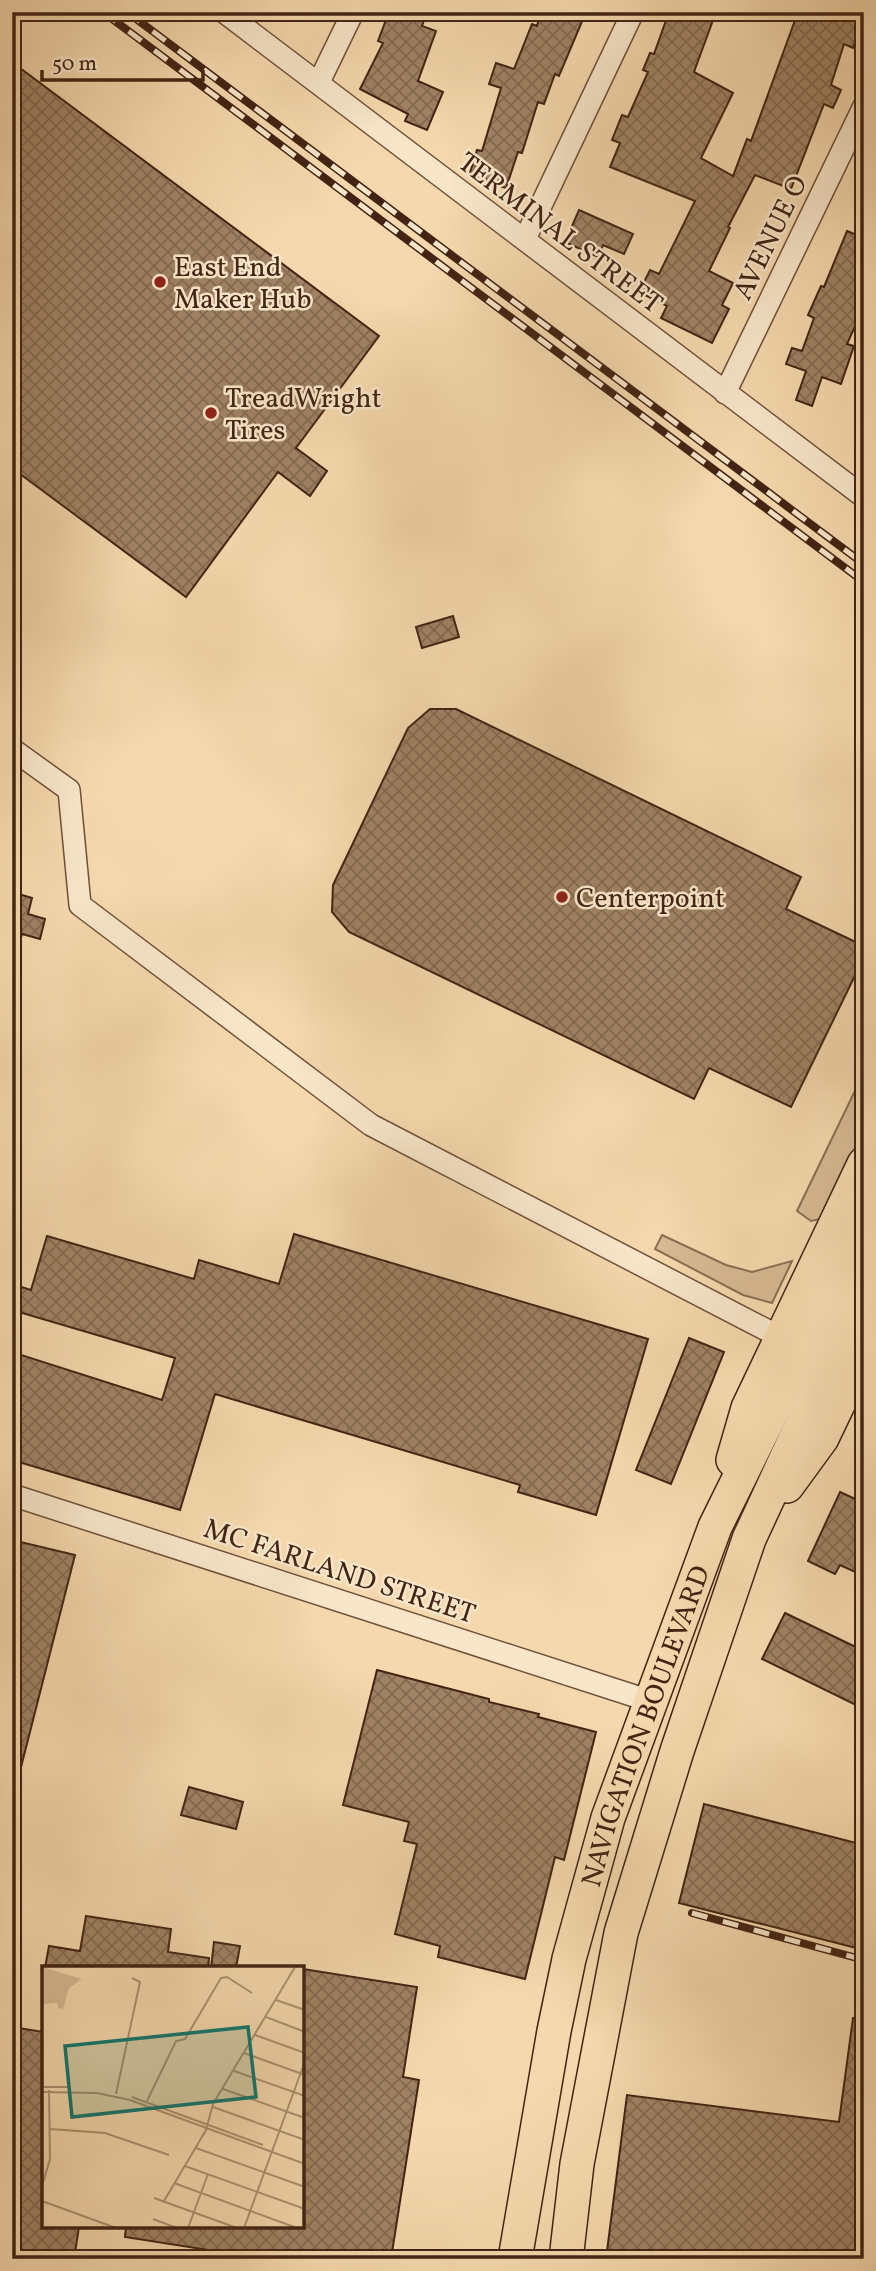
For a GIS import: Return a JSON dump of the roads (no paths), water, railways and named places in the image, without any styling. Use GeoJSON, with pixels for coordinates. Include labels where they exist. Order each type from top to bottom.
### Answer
{"type":"FeatureCollection","features":[{"type":"Feature","properties":{"kind":"main road"},"geometry":{"type":"LineString","coordinates":[[715,1527],[748,1408],[864,1164]]}},
{"type":"Feature","properties":{"kind":"main road","name":"NAVIGATION BOULEVARD"},"geometry":{"type":"LineString","coordinates":[[515,2259],[531,2154],[569,1959],[608,1818],[715,1527],[864,1225]]}},
{"type":"Feature","properties":{"kind":"main road","name":"NAVIGATION BOULEVARD"},"geometry":{"type":"LineString","coordinates":[[566,2259],[577,2164],[621,1933],[749,1539],[864,1290]]}},
{"type":"Feature","properties":{"kind":"main road"},"geometry":{"type":"LineString","coordinates":[[749,1539],[822,1438],[864,1350]]}},
{"type":"Feature","properties":{"kind":"main road"},"geometry":{"type":"LineString","coordinates":[[650,1701],[694,1702]]}},
{"type":"Feature","properties":{"kind":"street","name":"TERMINAL STREET"},"geometry":{"type":"LineString","coordinates":[[224,12],[864,498]]}},
{"type":"Feature","properties":{"kind":"street"},"geometry":{"type":"LineString","coordinates":[[319,82],[353,12]]}},
{"type":"Feature","properties":{"kind":"street"},"geometry":{"type":"LineString","coordinates":[[525,239],[633,12]]}},
{"type":"Feature","properties":{"kind":"street","name":"AVENUE O"},"geometry":{"type":"LineString","coordinates":[[725,393],[864,106]]}},
{"type":"Feature","properties":{"kind":"street"},"geometry":{"type":"LineString","coordinates":[[12,749],[69,790],[80,905],[371,1125],[780,1337]]}},
{"type":"Feature","properties":{"kind":"street","name":"MC FARLAND STREET"},"geometry":{"type":"LineString","coordinates":[[12,1495],[650,1701]]}},
{"type":"Feature","properties":{"kind":"railway"},"geometry":{"type":"LineString","coordinates":[[103,12],[864,582]]}},
{"type":"Feature","properties":{"kind":"railway"},"geometry":{"type":"LineString","coordinates":[[127,12],[864,564]]}},
{"type":"Feature","properties":{"kind":"railway"},"geometry":{"type":"LineString","coordinates":[[692,1913],[864,1960]]}},
{"type":"Feature","properties":{"kind":"place","name":"East End Maker Hub"},"geometry":{"type":"Point","coordinates":[160,282]}},
{"type":"Feature","properties":{"kind":"place","name":"TreadWright Tires"},"geometry":{"type":"Point","coordinates":[211,413]}},
{"type":"Feature","properties":{"kind":"place","name":"Centerpoint"},"geometry":{"type":"Point","coordinates":[562,897]}}]}
